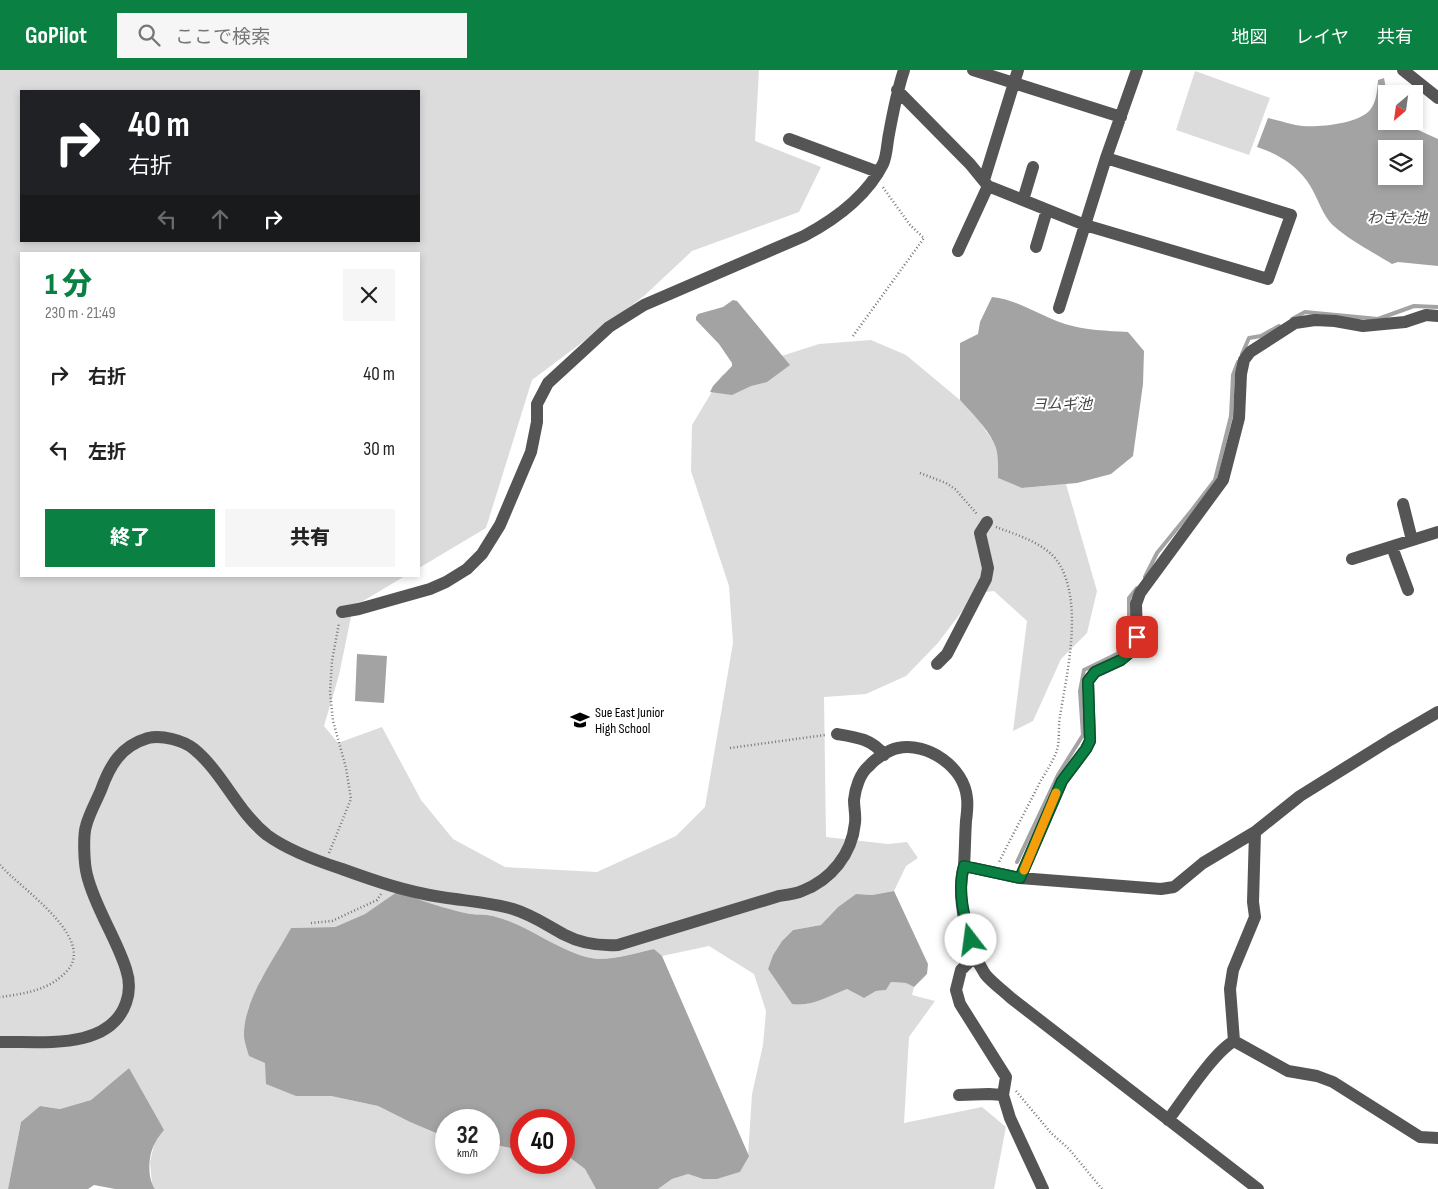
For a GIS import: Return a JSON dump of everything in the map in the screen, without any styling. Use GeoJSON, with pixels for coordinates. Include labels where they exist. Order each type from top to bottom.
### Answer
{"type":"FeatureCollection","features":[{"type":"Feature","properties":{"kind":"street"},"geometry":{"type":"LineString","coordinates":[[342,612],[412,594],[446,582],[467,569],[482,554],[500,525],[531,452],[537,422],[537,404],[541,394],[548,383],[609,327],[644,305],[804,236],[826,224],[859,197],[884,163],[897,90],[904,70]]}},
{"type":"Feature","properties":{"kind":"street"},"geometry":{"type":"LineString","coordinates":[[972,70],[1121,117]]}},
{"type":"Feature","properties":{"kind":"street"},"geometry":{"type":"LineString","coordinates":[[958,251],[986,183],[1018,70]]}},
{"type":"Feature","properties":{"kind":"street"},"geometry":{"type":"LineString","coordinates":[[1059,308],[1106,158],[1137,70]]}},
{"type":"Feature","properties":{"kind":"street"},"geometry":{"type":"LineString","coordinates":[[1402,70],[1422,76],[1438,98]]}},
{"type":"Feature","properties":{"kind":"street"},"geometry":{"type":"LineString","coordinates":[[897,90],[986,183],[1085,225],[1268,278],[1291,215],[1106,158]]}},
{"type":"Feature","properties":{"kind":"street"},"geometry":{"type":"LineString","coordinates":[[789,140],[876,175]]}},
{"type":"Feature","properties":{"kind":"street"},"geometry":{"type":"LineString","coordinates":[[1023,200],[1033,166]]}},
{"type":"Feature","properties":{"kind":"street"},"geometry":{"type":"LineString","coordinates":[[1036,247],[1048,210]]}},
{"type":"Feature","properties":{"kind":"street"},"geometry":{"type":"LineString","coordinates":[[1020,878],[1062,781],[1090,741],[1088,681],[1095,672],[1121,660],[1133,650],[1137,637],[1136,604],[1140,593],[1223,480],[1238,418],[1241,374],[1244,360],[1250,352],[1295,323],[1325,320],[1363,326],[1405,322],[1426,315],[1438,316]]}},
{"type":"Feature","properties":{"kind":"street"},"geometry":{"type":"LineString","coordinates":[[1403,504],[1412,540]]}},
{"type":"Feature","properties":{"kind":"street"},"geometry":{"type":"LineString","coordinates":[[937,664],[947,654],[986,578],[988,568],[980,533],[987,522]]}},
{"type":"Feature","properties":{"kind":"street"},"geometry":{"type":"LineString","coordinates":[[1352,559],[1438,532]]}},
{"type":"Feature","properties":{"kind":"street"},"geometry":{"type":"LineString","coordinates":[[1392,546],[1408,590]]}},
{"type":"Feature","properties":{"kind":"street"},"geometry":{"type":"LineString","coordinates":[[964,866],[1020,878],[1161,889],[1174,887],[1202,863],[1255,832],[1300,796],[1438,712]]}},
{"type":"Feature","properties":{"kind":"street"},"geometry":{"type":"LineString","coordinates":[[837,734],[870,742],[877,746],[884,755]]}},
{"type":"Feature","properties":{"kind":"street"},"geometry":{"type":"LineString","coordinates":[[0,1042],[61,1041],[100,1034],[123,1011],[130,985],[127,970],[95,899],[86,873],[85,828],[111,766],[122,752],[136,743],[151,738],[172,738],[193,748],[253,824],[271,838],[291,849],[386,884],[439,897],[476,901],[512,908],[530,914],[566,936],[598,946],[618,945],[779,896],[801,892],[817,883],[840,864],[856,822],[854,800],[861,777],[868,766],[897,748],[920,748],[940,757],[960,774],[968,797],[964,866],[961,876],[963,906],[965,921],[976,955],[986,976],[1011,998],[1258,1189]]}},
{"type":"Feature","properties":{"kind":"street"},"geometry":{"type":"LineString","coordinates":[[1234,1041],[1230,989],[1233,970],[1255,918],[1253,902],[1255,832]]}},
{"type":"Feature","properties":{"kind":"street"},"geometry":{"type":"LineString","coordinates":[[976,955],[961,970],[956,990],[960,1004],[1006,1077],[1004,1095],[1010,1118],[1043,1189]]}},
{"type":"Feature","properties":{"kind":"street"},"geometry":{"type":"LineString","coordinates":[[1168,1120],[1226,1045],[1234,1041]]}},
{"type":"Feature","properties":{"kind":"street"},"geometry":{"type":"LineString","coordinates":[[1234,1041],[1288,1071],[1317,1076],[1333,1082],[1420,1137],[1438,1138]]}},
{"type":"Feature","properties":{"kind":"street"},"geometry":{"type":"LineString","coordinates":[[959,1095],[1004,1095]]}},
{"type":"Feature","properties":{"kind":"path"},"geometry":{"type":"LineString","coordinates":[[852,336],[924,238],[910,225],[876,175]]}},
{"type":"Feature","properties":{"kind":"path"},"geometry":{"type":"LineString","coordinates":[[920,472],[955,489],[987,522],[1047,550],[1058,562],[1070,596],[1072,628],[1070,660],[1060,718],[1057,750],[993,872]]}},
{"type":"Feature","properties":{"kind":"path"},"geometry":{"type":"LineString","coordinates":[[325,863],[351,799],[346,768],[333,721],[330,692],[332,660],[342,612]]}},
{"type":"Feature","properties":{"kind":"path"},"geometry":{"type":"LineString","coordinates":[[730,748],[837,734]]}},
{"type":"Feature","properties":{"kind":"path"},"geometry":{"type":"LineString","coordinates":[[0,864],[58,921],[71,938],[74,951],[73,965],[62,976],[42,989],[0,997]]}},
{"type":"Feature","properties":{"kind":"path"},"geometry":{"type":"LineString","coordinates":[[311,923],[332,921],[377,900],[386,884]]}},
{"type":"Feature","properties":{"kind":"path"},"geometry":{"type":"LineString","coordinates":[[1006,1077],[1051,1133],[1069,1149],[1102,1189]]}},
{"type":"Feature","properties":{"kind":"shaded area"},"geometry":{"type":"Polygon","coordinates":[[[0,70],[759,70],[755,141],[821,167],[799,212],[692,251],[644,296],[532,380],[486,528],[420,567],[420,252],[20,252],[20,577],[403,577],[353,607],[339,675],[324,726],[338,743],[382,727],[421,800],[453,839],[505,867],[597,872],[676,836],[705,807],[733,643],[729,586],[691,471],[692,425],[722,375],[819,344],[871,340],[906,355],[975,415],[995,444],[998,456],[998,478],[1023,488],[1066,484],[1097,591],[1087,633],[1061,659],[1033,721],[1013,731],[1027,621],[994,591],[976,593],[937,644],[906,676],[866,694],[824,697],[826,837],[888,844],[907,842],[918,858],[906,866],[894,891],[872,895],[856,894],[838,907],[821,925],[793,930],[782,941],[773,955],[768,969],[792,1004],[806,1004],[827,998],[847,989],[864,998],[876,991],[886,990],[891,982],[906,983],[914,987],[912,995],[935,1001],[909,1037],[904,1123],[982,1107],[1006,1127],[994,1189],[658,1189],[672,1179],[688,1174],[703,1179],[717,1179],[740,1172],[748,1156],[752,1094],[763,1045],[766,1011],[754,974],[709,946],[662,956],[654,949],[612,958],[598,959],[585,957],[560,947],[509,921],[490,915],[461,912],[397,893],[365,914],[335,927],[291,928],[276,957],[261,979],[248,1009],[244,1037],[296,1096],[331,1096],[378,1106],[435,1133],[435,1174],[500,1174],[500,1146],[510,1148],[510,1174],[575,1174],[575,1161],[585,1169],[596,1189],[155,1189],[152,1184],[150,1162],[154,1145],[129,1068],[91,1100],[60,1109],[40,1106],[21,1122],[8,1189],[0,1189],[0,70]]]}},
{"type":"Feature","properties":{"kind":"shaded area"},"geometry":{"type":"Polygon","coordinates":[[[1195,71],[1270,98],[1249,155],[1176,130],[1195,71]]]}},
{"type":"Feature","properties":{"kind":"water","name":"わきた池"},"geometry":{"type":"Polygon","coordinates":[[[1384,78],[1385,85],[1378,85],[1378,130],[1418,130],[1438,139],[1438,266],[1398,262],[1392,264],[1350,238],[1329,221],[1310,186],[1297,169],[1271,152],[1257,147],[1268,118],[1299,125],[1339,124],[1364,115],[1370,110],[1376,95],[1378,80],[1384,78]]]}},
{"type":"Feature","properties":{"kind":"water","name":"ヨムギ池"},"geometry":{"type":"Polygon","coordinates":[[[992,297],[1011,301],[1065,324],[1096,330],[1128,332],[1144,351],[1143,384],[1133,456],[1111,474],[1077,483],[1022,488],[998,478],[996,447],[983,426],[960,400],[960,343],[978,334],[980,322],[992,297]]]}},
{"type":"Feature","properties":{"kind":"water"},"geometry":{"type":"Polygon","coordinates":[[[733,300],[737,301],[790,365],[767,382],[751,386],[732,395],[710,392],[713,386],[732,366],[732,363],[719,344],[696,320],[696,317],[698,314],[723,307],[733,300]]]}},
{"type":"Feature","properties":{"kind":"water"},"geometry":{"type":"Polygon","coordinates":[[[357,654],[387,656],[384,703],[355,701],[357,654]]]}},
{"type":"Feature","properties":{"kind":"water"},"geometry":{"type":"Polygon","coordinates":[[[894,891],[928,964],[927,974],[914,987],[906,983],[891,982],[886,990],[876,991],[864,998],[847,989],[827,998],[806,1004],[792,1004],[768,969],[773,955],[782,941],[793,930],[821,925],[838,907],[856,894],[872,895],[894,891]]]}},
{"type":"Feature","properties":{"kind":"water"},"geometry":{"type":"Polygon","coordinates":[[[397,892],[451,910],[470,914],[490,915],[509,921],[560,947],[586,957],[598,959],[612,958],[654,949],[662,956],[749,1156],[740,1172],[717,1179],[703,1179],[688,1174],[672,1179],[658,1189],[596,1189],[585,1169],[575,1161],[575,1109],[510,1109],[510,1148],[500,1146],[500,1109],[435,1109],[435,1133],[378,1106],[331,1096],[296,1096],[266,1084],[265,1063],[249,1056],[244,1037],[249,1008],[268,967],[291,928],[335,927],[365,914],[397,892]]]}},
{"type":"Feature","properties":{"kind":"water"},"geometry":{"type":"Polygon","coordinates":[[[129,1068],[164,1130],[156,1141],[150,1160],[151,1179],[155,1189],[115,1189],[94,1185],[88,1189],[8,1189],[21,1122],[40,1106],[60,1109],[91,1100],[129,1068]]]}},
{"type":"Feature","properties":{"kind":"waterway"},"geometry":{"type":"LineString","coordinates":[[1292,319],[1305,312],[1378,319],[1414,306],[1438,307]]}},
{"type":"Feature","properties":{"kind":"waterway"},"geometry":{"type":"LineString","coordinates":[[1242,354],[1249,338],[1261,336],[1279,326]]}},
{"type":"Feature","properties":{"kind":"waterway"},"geometry":{"type":"LineString","coordinates":[[1145,577],[1157,553],[1215,480],[1231,416],[1233,375],[1238,362]]}},
{"type":"Feature","properties":{"kind":"waterway"},"geometry":{"type":"LineString","coordinates":[[1129,644],[1129,598],[1137,588]]}},
{"type":"Feature","properties":{"kind":"waterway"},"geometry":{"type":"LineString","coordinates":[[1017,862],[1058,775],[1083,735],[1080,691],[1084,670],[1123,651]]}},
{"type":"Feature","properties":{"kind":"slow traffic"},"geometry":{"type":"LineString","coordinates":[[1024,870],[1056,793]]}},
{"type":"Feature","properties":{"kind":"place","name":"Sue East Junior High School"},"geometry":{"type":"Point","coordinates":[580,720]}},
{"type":"Feature","properties":{"kind":"route"},"geometry":{"type":"LineString","coordinates":[[971,940],[965,921],[962,898],[961,876],[964,866],[1020,878],[1053,798],[1062,781],[1090,741],[1088,681],[1095,672],[1121,660],[1133,650],[1137,637]]}}]}
